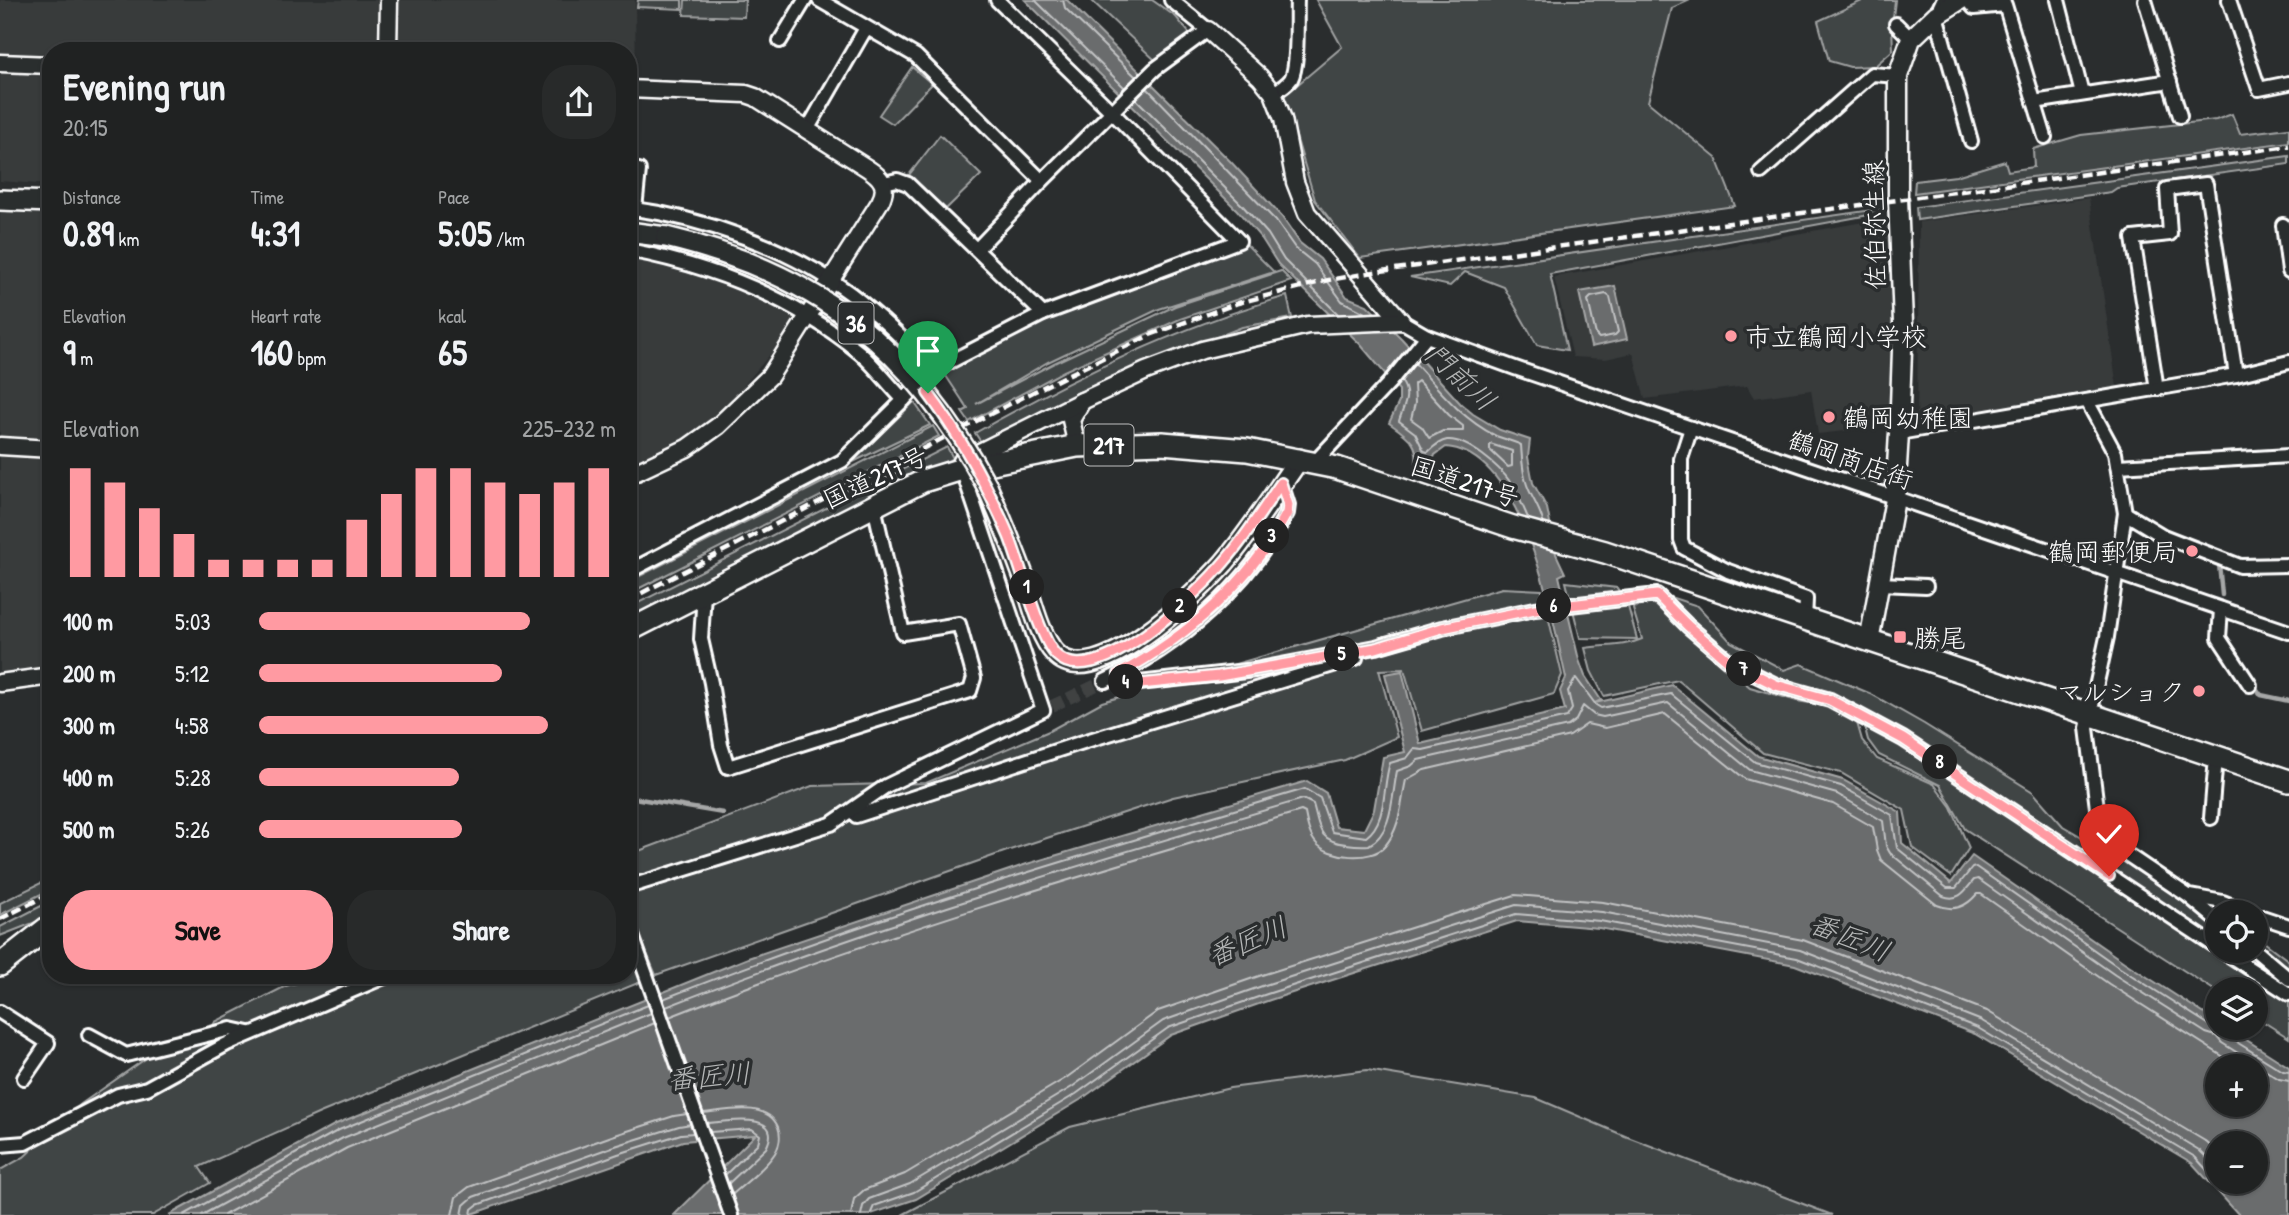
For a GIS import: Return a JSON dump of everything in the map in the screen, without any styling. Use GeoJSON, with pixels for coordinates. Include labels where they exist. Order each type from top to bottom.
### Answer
{"type":"FeatureCollection","features":[{"type":"Feature","properties":{"kind":"highway","name":"国道217号"},"geometry":{"type":"LineString","coordinates":[[637,626],[923,481],[962,469],[1077,446],[1162,443],[1247,450],[1306,461],[1359,475],[1513,527],[1605,552],[2289,781]]}},
{"type":"Feature","properties":{"kind":"highway"},"geometry":{"type":"LineString","coordinates":[[0,965],[42,932]]}},
{"type":"Feature","properties":{"kind":"main road","name":"佐伯弥生線"},"geometry":{"type":"LineString","coordinates":[[1870,641],[1895,499],[1899,433],[1903,323],[1898,198],[1898,76],[1911,39],[1940,8],[1960,0]]}},
{"type":"Feature","properties":{"kind":"main road"},"geometry":{"type":"LineString","coordinates":[[0,200],[42,202]]}},
{"type":"Feature","properties":{"kind":"main road","name":"36"},"geometry":{"type":"LineString","coordinates":[[637,233],[715,249],[771,271],[810,291],[869,333],[898,359],[928,393],[961,439],[987,486],[1010,539],[1048,643],[1062,659],[1080,664],[1100,660],[1165,620],[1225,562],[1281,483],[1306,461]]}},
{"type":"Feature","properties":{"kind":"street"},"geometry":{"type":"LineString","coordinates":[[388,42],[389,0]]}},
{"type":"Feature","properties":{"kind":"street"},"geometry":{"type":"LineString","coordinates":[[780,41],[805,0]]}},
{"type":"Feature","properties":{"kind":"street"},"geometry":{"type":"LineString","coordinates":[[819,0],[916,55],[1042,181]]}},
{"type":"Feature","properties":{"kind":"street"},"geometry":{"type":"LineString","coordinates":[[637,567],[842,461],[934,370],[1043,314],[1238,241],[1113,113],[997,0]]}},
{"type":"Feature","properties":{"kind":"street"},"geometry":{"type":"LineString","coordinates":[[1171,0],[1260,77],[1273,93],[1283,119],[1295,182],[1307,213],[1394,321]]}},
{"type":"Feature","properties":{"kind":"street"},"geometry":{"type":"LineString","coordinates":[[1273,93],[1284,87],[1292,78],[1295,67],[1297,0]]}},
{"type":"Feature","properties":{"kind":"street"},"geometry":{"type":"LineString","coordinates":[[1967,0],[1974,8],[2005,5],[2045,137]]}},
{"type":"Feature","properties":{"kind":"street"},"geometry":{"type":"LineString","coordinates":[[2058,0],[2082,94]]}},
{"type":"Feature","properties":{"kind":"street"},"geometry":{"type":"LineString","coordinates":[[2146,0],[2180,116]]}},
{"type":"Feature","properties":{"kind":"street"},"geometry":{"type":"LineString","coordinates":[[2229,0],[2259,89],[2289,83]]}},
{"type":"Feature","properties":{"kind":"street"},"geometry":{"type":"LineString","coordinates":[[1940,8],[1971,141]]}},
{"type":"Feature","properties":{"kind":"street"},"geometry":{"type":"LineString","coordinates":[[1896,24],[1911,39]]}},
{"type":"Feature","properties":{"kind":"street"},"geometry":{"type":"LineString","coordinates":[[807,130],[866,28]]}},
{"type":"Feature","properties":{"kind":"street"},"geometry":{"type":"LineString","coordinates":[[977,249],[1155,69],[1208,30]]}},
{"type":"Feature","properties":{"kind":"street"},"geometry":{"type":"LineString","coordinates":[[0,63],[42,65]]}},
{"type":"Feature","properties":{"kind":"street"},"geometry":{"type":"LineString","coordinates":[[1761,172],[1872,74],[1898,76]]}},
{"type":"Feature","properties":{"kind":"street"},"geometry":{"type":"LineString","coordinates":[[2034,102],[2170,81]]}},
{"type":"Feature","properties":{"kind":"street"},"geometry":{"type":"LineString","coordinates":[[637,89],[746,94],[755,97],[867,168],[884,183],[880,202],[770,376],[718,426],[687,448],[637,473]]}},
{"type":"Feature","properties":{"kind":"street"},"geometry":{"type":"LineString","coordinates":[[637,180],[639,170]]}},
{"type":"Feature","properties":{"kind":"street"},"geometry":{"type":"LineString","coordinates":[[884,183],[897,180],[908,184],[1043,314]]}},
{"type":"Feature","properties":{"kind":"street"},"geometry":{"type":"LineString","coordinates":[[2157,389],[2133,239],[2170,234],[2167,189],[2206,184],[2236,375]]}},
{"type":"Feature","properties":{"kind":"street"},"geometry":{"type":"LineString","coordinates":[[637,209],[732,233],[783,254],[831,281],[887,323],[934,370]]}},
{"type":"Feature","properties":{"kind":"street"},"geometry":{"type":"LineString","coordinates":[[2283,225],[2289,271]]}},
{"type":"Feature","properties":{"kind":"street"},"geometry":{"type":"LineString","coordinates":[[637,252],[684,263],[757,288],[808,317],[862,355],[904,400]]}},
{"type":"Feature","properties":{"kind":"street"},"geometry":{"type":"LineString","coordinates":[[923,481],[1082,401],[1202,350],[1308,326],[1394,321]]}},
{"type":"Feature","properties":{"kind":"street","name":"鶴岡商店街"},"geometry":{"type":"LineString","coordinates":[[1394,321],[1427,336],[1895,499],[2289,632]]}},
{"type":"Feature","properties":{"kind":"street"},"geometry":{"type":"LineString","coordinates":[[1306,461],[1389,383],[1427,336]]}},
{"type":"Feature","properties":{"kind":"street"},"geometry":{"type":"LineString","coordinates":[[1899,433],[2236,375],[2289,362]]}},
{"type":"Feature","properties":{"kind":"street"},"geometry":{"type":"LineString","coordinates":[[1077,446],[1071,420],[1082,401]]}},
{"type":"Feature","properties":{"kind":"street"},"geometry":{"type":"LineString","coordinates":[[2087,401],[2115,453],[2125,513],[2107,637],[2087,728],[2097,808],[2119,849],[2205,910]]}},
{"type":"Feature","properties":{"kind":"street"},"geometry":{"type":"LineString","coordinates":[[1691,428],[1681,459],[1681,540],[1684,548],[1728,571],[1805,599],[1805,621]]}},
{"type":"Feature","properties":{"kind":"street"},"geometry":{"type":"LineString","coordinates":[[0,446],[42,448]]}},
{"type":"Feature","properties":{"kind":"street"},"geometry":{"type":"LineString","coordinates":[[2118,466],[2289,456]]}},
{"type":"Feature","properties":{"kind":"street"},"geometry":{"type":"LineString","coordinates":[[637,884],[831,824],[886,786],[1048,708],[962,469]]}},
{"type":"Feature","properties":{"kind":"street"},"geometry":{"type":"LineString","coordinates":[[1105,681],[1172,642],[1233,587],[1287,513],[1288,505],[1281,483]]}},
{"type":"Feature","properties":{"kind":"street"},"geometry":{"type":"LineString","coordinates":[[704,593],[701,639],[721,745],[728,767],[970,691],[974,678],[959,624],[903,633],[874,506]]}},
{"type":"Feature","properties":{"kind":"street"},"geometry":{"type":"LineString","coordinates":[[2125,513],[2163,537],[2239,566],[2289,565]]}},
{"type":"Feature","properties":{"kind":"street"},"geometry":{"type":"LineString","coordinates":[[1880,584],[1926,586]]}},
{"type":"Feature","properties":{"kind":"street"},"geometry":{"type":"LineString","coordinates":[[1119,674],[1130,684],[1219,676],[1381,646],[1442,628],[1535,609],[1657,595],[1730,662],[1776,685],[1830,700],[1903,739],[2205,940]]}},
{"type":"Feature","properties":{"kind":"street"},"geometry":{"type":"LineString","coordinates":[[2221,609],[2219,638],[2250,685]]}},
{"type":"Feature","properties":{"kind":"street"},"geometry":{"type":"LineString","coordinates":[[856,816],[1377,651],[1381,646]]}},
{"type":"Feature","properties":{"kind":"street"},"geometry":{"type":"LineString","coordinates":[[0,683],[42,677]]}},
{"type":"Feature","properties":{"kind":"street"},"geometry":{"type":"LineString","coordinates":[[2211,818],[2216,757]]}},
{"type":"Feature","properties":{"kind":"street"},"geometry":{"type":"LineString","coordinates":[[2187,895],[2213,900]]}},
{"type":"Feature","properties":{"kind":"street"},"geometry":{"type":"LineString","coordinates":[[2268,919],[2289,926]]}},
{"type":"Feature","properties":{"kind":"street"},"geometry":{"type":"LineString","coordinates":[[637,949],[731,1215]]}},
{"type":"Feature","properties":{"kind":"street"},"geometry":{"type":"LineString","coordinates":[[2268,961],[2289,979]]}},
{"type":"Feature","properties":{"kind":"street"},"geometry":{"type":"LineString","coordinates":[[2241,963],[2289,994]]}},
{"type":"Feature","properties":{"kind":"street"},"geometry":{"type":"LineString","coordinates":[[0,1145],[25,1143],[118,1095],[147,1088],[249,1033],[367,984]]}},
{"type":"Feature","properties":{"kind":"street"},"geometry":{"type":"LineString","coordinates":[[0,1012],[48,1043],[24,1079]]}},
{"type":"Feature","properties":{"kind":"street"},"geometry":{"type":"LineString","coordinates":[[89,1035],[126,1055],[231,1029],[249,1033]]}},
{"type":"Feature","properties":{"kind":"shaded area"},"geometry":{"type":"Polygon","coordinates":[[[0,0],[378,0],[378,42],[42,42],[42,57],[0,55],[0,0]]]}},
{"type":"Feature","properties":{"kind":"shaded area"},"geometry":{"type":"Polygon","coordinates":[[[400,0],[635,0],[636,42],[398,42],[400,0]]]}},
{"type":"Feature","properties":{"kind":"shaded area"},"geometry":{"type":"Polygon","coordinates":[[[638,0],[682,0],[682,9],[637,7],[638,0]]]}},
{"type":"Feature","properties":{"kind":"shaded area"},"geometry":{"type":"Polygon","coordinates":[[[685,0],[745,0],[744,17],[684,15],[685,0]]]}},
{"type":"Feature","properties":{"kind":"shaded area"},"geometry":{"type":"Polygon","coordinates":[[[1091,0],[1152,0],[1176,17],[1191,35],[1157,62],[1091,0]]]}},
{"type":"Feature","properties":{"kind":"shaded area"},"geometry":{"type":"Polygon","coordinates":[[[1316,0],[1690,0],[1672,8],[1648,102],[1716,158],[1735,206],[1360,258],[1315,200],[1284,96],[1342,47],[1316,0]]]}},
{"type":"Feature","properties":{"kind":"shaded area"},"geometry":{"type":"Polygon","coordinates":[[[1864,0],[1895,0],[1893,50],[1875,66],[1850,67],[1829,61],[1818,21],[1864,0]]]}},
{"type":"Feature","properties":{"kind":"shaded area"},"geometry":{"type":"Polygon","coordinates":[[[0,67],[42,69],[42,184],[0,181],[0,67]]]}},
{"type":"Feature","properties":{"kind":"shaded area"},"geometry":{"type":"Polygon","coordinates":[[[912,67],[932,84],[893,124],[879,115],[912,67]]]}},
{"type":"Feature","properties":{"kind":"shaded area"},"geometry":{"type":"Polygon","coordinates":[[[2232,114],[2240,134],[2289,128],[2289,142],[1914,193],[1915,181],[1956,176],[2005,161],[2008,171],[2034,167],[2033,149],[2081,135],[2216,120],[2232,114]]]}},
{"type":"Feature","properties":{"kind":"shaded area"},"geometry":{"type":"Polygon","coordinates":[[[940,135],[981,175],[946,209],[909,175],[940,135]]]}},
{"type":"Feature","properties":{"kind":"shaded area"},"geometry":{"type":"Polygon","coordinates":[[[2289,156],[2289,164],[1917,220],[1916,207],[2289,156]]]}},
{"type":"Feature","properties":{"kind":"shaded area"},"geometry":{"type":"Polygon","coordinates":[[[2089,198],[2117,387],[1917,422],[1919,222],[2089,198]]]}},
{"type":"Feature","properties":{"kind":"shaded area"},"geometry":{"type":"Polygon","coordinates":[[[1879,209],[1880,213],[1550,274],[1567,350],[1537,345],[1504,287],[1465,272],[1450,286],[1410,277],[1879,209]]]}},
{"type":"Feature","properties":{"kind":"shaded area"},"geometry":{"type":"Polygon","coordinates":[[[0,210],[42,212],[42,440],[0,438],[0,210]]]}},
{"type":"Feature","properties":{"kind":"shaded area","name":"市立鶴岡小学校"},"geometry":{"type":"Polygon","coordinates":[[[1886,218],[1894,320],[1890,426],[1818,434],[1811,390],[1754,398],[1747,386],[1645,399],[1633,353],[1606,359],[1573,357],[1554,277],[1886,218]]]}},
{"type":"Feature","properties":{"kind":"shaded area"},"geometry":{"type":"Polygon","coordinates":[[[1245,243],[1274,272],[1159,309],[1048,362],[976,404],[1054,363],[1175,306],[1281,271],[1291,281],[1180,319],[1064,371],[969,422],[962,412],[968,409],[942,370],[1047,317],[1245,243]]]}},
{"type":"Feature","properties":{"kind":"shaded area"},"geometry":{"type":"Polygon","coordinates":[[[637,259],[754,290],[801,318],[735,396],[689,439],[637,466],[637,259]]]}},
{"type":"Feature","properties":{"kind":"shaded area"},"geometry":{"type":"Polygon","coordinates":[[[1287,296],[1292,318],[1242,327],[1202,343],[983,445],[975,433],[1050,392],[1127,355],[1246,308],[1287,296]]]}},
{"type":"Feature","properties":{"kind":"shaded area"},"geometry":{"type":"Polygon","coordinates":[[[914,402],[930,425],[851,463],[914,402]]]}},
{"type":"Feature","properties":{"kind":"shaded area"},"geometry":{"type":"Polygon","coordinates":[[[933,426],[939,436],[637,589],[637,577],[933,426]]]}},
{"type":"Feature","properties":{"kind":"shaded area"},"geometry":{"type":"Polygon","coordinates":[[[947,447],[954,460],[637,618],[637,603],[947,447]]]}},
{"type":"Feature","properties":{"kind":"shaded area"},"geometry":{"type":"Polygon","coordinates":[[[0,454],[42,456],[42,670],[9,675],[0,672],[0,454]]]}},
{"type":"Feature","properties":{"kind":"shaded area"},"geometry":{"type":"Polygon","coordinates":[[[1566,582],[1617,588],[1627,603],[1637,639],[1580,638],[1566,582]]]}},
{"type":"Feature","properties":{"kind":"shaded area"},"geometry":{"type":"Polygon","coordinates":[[[1502,588],[1542,590],[1562,675],[1554,694],[1422,731],[1404,669],[1379,670],[1397,737],[1345,760],[1173,797],[1007,851],[656,975],[637,930],[637,852],[812,786],[926,783],[1049,731],[1102,702],[1502,588]]]}},
{"type":"Feature","properties":{"kind":"shaded area"},"geometry":{"type":"Polygon","coordinates":[[[1670,597],[1698,606],[1731,642],[1784,670],[1801,664],[1871,694],[1924,724],[2033,792],[2063,826],[2205,908],[2205,963],[2268,963],[2268,945],[2289,961],[2289,1038],[2268,1025],[2268,977],[2205,977],[2205,984],[1965,829],[1940,785],[1879,755],[1868,740],[1863,721],[1791,689],[1724,652],[1670,597]]]}},
{"type":"Feature","properties":{"kind":"shaded area"},"geometry":{"type":"Polygon","coordinates":[[[1642,602],[1657,603],[1694,641],[1750,687],[1797,701],[1816,704],[1825,701],[1855,716],[1862,740],[1877,759],[1934,784],[1951,807],[1969,848],[1951,876],[1912,847],[1904,810],[1841,773],[1763,753],[1678,680],[1604,696],[1591,671],[1585,648],[1621,645],[1642,639],[1633,609],[1642,602]]]}},
{"type":"Feature","properties":{"kind":"shaded area"},"geometry":{"type":"Polygon","coordinates":[[[42,882],[42,894],[0,915],[0,903],[42,882]]]}},
{"type":"Feature","properties":{"kind":"shaded area"},"geometry":{"type":"Polygon","coordinates":[[[42,906],[42,920],[0,936],[0,927],[42,906]]]}},
{"type":"Feature","properties":{"kind":"shaded area"},"geometry":{"type":"Polygon","coordinates":[[[637,963],[643,981],[637,983],[637,963]]]}},
{"type":"Feature","properties":{"kind":"shaded area"},"geometry":{"type":"Polygon","coordinates":[[[636,984],[320,1113],[199,1167],[210,1183],[153,1215],[0,1215],[0,1170],[24,1157],[81,1104],[148,1057],[205,1039],[215,1022],[286,986],[636,984]]]}},
{"type":"Feature","properties":{"kind":"shaded area"},"geometry":{"type":"Polygon","coordinates":[[[1367,1070],[1536,1098],[1625,1136],[1832,1215],[902,1215],[1070,1127],[1230,1088],[1367,1070]]]}},
{"type":"Feature","properties":{"kind":"water","name":"番匠川"},"geometry":{"type":"Polygon","coordinates":[[[1025,0],[1067,0],[1231,162],[1282,217],[1300,243],[1320,259],[1347,297],[1367,305],[1473,414],[1500,430],[1530,440],[1528,457],[1533,483],[1547,508],[1556,554],[1565,573],[1559,576],[1579,660],[1585,676],[1601,700],[1595,703],[1672,685],[1758,756],[1843,780],[1900,812],[1902,843],[1951,883],[1972,856],[2124,962],[2205,1014],[2205,1040],[2246,1040],[2289,1067],[2289,1215],[2239,1215],[2220,1194],[2268,1194],[2268,1131],[2205,1131],[2205,1177],[2192,1163],[1975,1034],[1795,965],[1599,928],[1517,921],[1270,1000],[1171,1035],[1080,1100],[916,1199],[868,1215],[674,1215],[755,1135],[683,1141],[469,1215],[169,1215],[336,1124],[748,958],[1027,864],[1307,781],[1326,793],[1336,827],[1364,830],[1374,810],[1383,757],[1405,752],[1385,674],[1402,671],[1420,744],[1565,710],[1560,691],[1566,678],[1542,580],[1515,507],[1496,477],[1473,456],[1446,447],[1435,455],[1427,477],[1415,470],[1415,447],[1389,423],[1399,402],[1399,390],[1360,344],[1278,264],[1262,239],[1237,210],[1025,0]]]}},
{"type":"Feature","properties":{"kind":"water"},"geometry":{"type":"Polygon","coordinates":[[[1615,286],[1627,339],[1591,347],[1579,292],[1615,286]]]}},
{"type":"Feature","properties":{"kind":"waterway"},"geometry":{"type":"LineString","coordinates":[[2219,564],[2222,595]]}},
{"type":"Feature","properties":{"kind":"waterway"},"geometry":{"type":"LineString","coordinates":[[2254,685],[2261,695],[2289,701]]}},
{"type":"Feature","properties":{"kind":"waterway"},"geometry":{"type":"LineString","coordinates":[[637,799],[723,813]]}},
{"type":"Feature","properties":{"kind":"tunnel"},"geometry":{"type":"LineString","coordinates":[[1052,706],[1105,681]]}},
{"type":"Feature","properties":{"kind":"railway"},"geometry":{"type":"LineString","coordinates":[[637,595],[1035,391],[1150,335],[1238,303],[1329,280],[1374,272],[2289,146]]}},
{"type":"Feature","properties":{"kind":"railway"},"geometry":{"type":"LineString","coordinates":[[0,919],[42,898]]}},
{"type":"Feature","properties":{"kind":"place","name":"市立鶴岡小学校"},"geometry":{"type":"Point","coordinates":[1731,336]}},
{"type":"Feature","properties":{"kind":"place","name":"鶴岡幼稚園"},"geometry":{"type":"Point","coordinates":[1829,417]}},
{"type":"Feature","properties":{"kind":"place","name":"鶴岡郵便局"},"geometry":{"type":"Point","coordinates":[2192,551]}},
{"type":"Feature","properties":{"kind":"place","name":"勝尾"},"geometry":{"type":"Point","coordinates":[1900,637]}},
{"type":"Feature","properties":{"kind":"place","name":"マルショク"},"geometry":{"type":"Point","coordinates":[2199,691]}},
{"type":"Feature","properties":{"kind":"route"},"geometry":{"type":"LineString","coordinates":[[928,393],[968,450],[987,486],[1010,539],[1044,635],[1053,651],[1067,662],[1080,664],[1100,660],[1137,640],[1165,620],[1225,562],[1281,483],[1288,505],[1287,513],[1248,569],[1194,625],[1140,663],[1119,674],[1125,681],[1140,684],[1219,676],[1376,648],[1442,628],[1535,609],[1657,595],[1730,662],[1776,685],[1830,700],[1903,739],[2109,876]]}},
{"type":"Feature","properties":{"kind":"water label","name":"門前川"},"geometry":{"type":"Point","coordinates":[1461,377]}}]}
